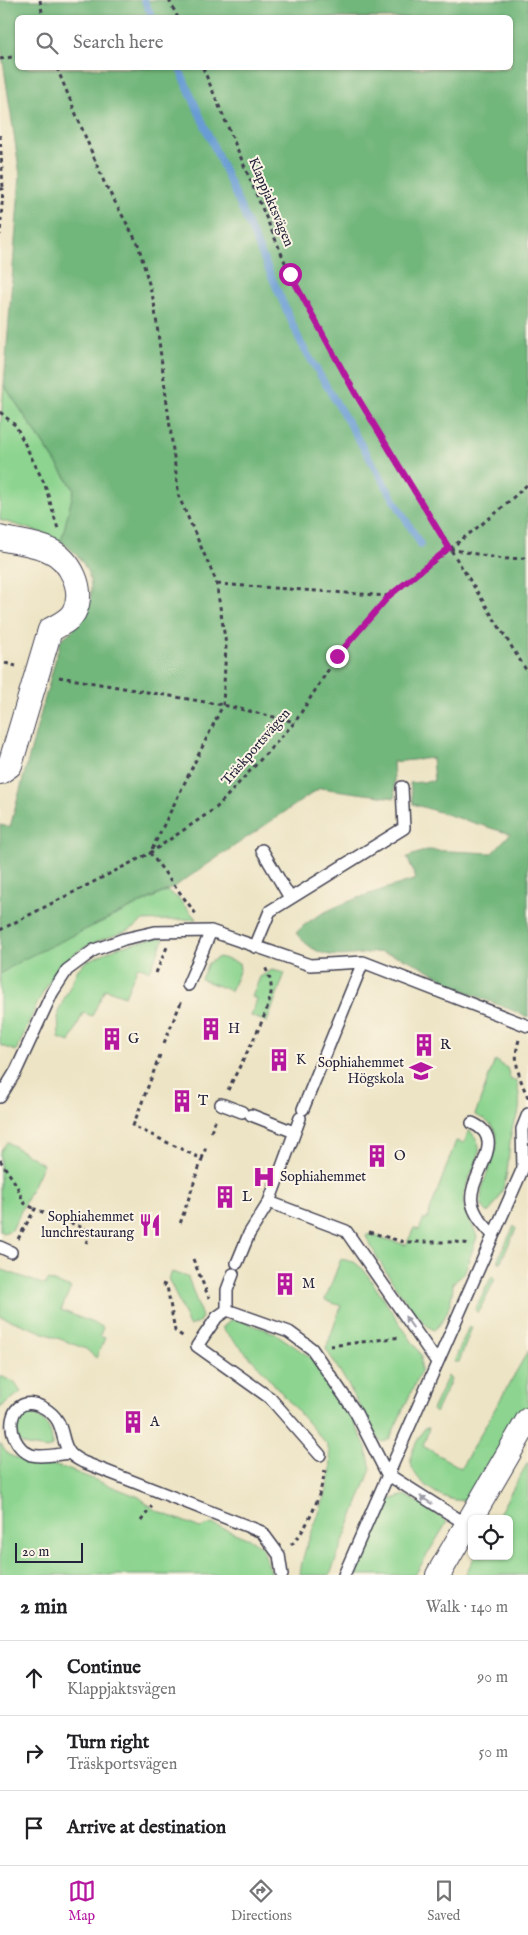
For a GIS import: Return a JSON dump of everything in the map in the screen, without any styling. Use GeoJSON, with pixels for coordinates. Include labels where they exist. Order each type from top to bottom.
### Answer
{"type":"FeatureCollection","features":[{"type":"Feature","properties":{"kind":"street"},"geometry":{"type":"LineString","coordinates":[[0,538],[49,550],[66,563],[75,578],[78,594],[74,611],[64,622],[50,630],[10,765],[0,772]]}},
{"type":"Feature","properties":{"kind":"street"},"geometry":{"type":"LineString","coordinates":[[438,1575],[528,1420]]}},
{"type":"Feature","properties":{"kind":"lane"},"geometry":{"type":"LineString","coordinates":[[255,947],[270,911],[404,828],[402,787]]}},
{"type":"Feature","properties":{"kind":"lane"},"geometry":{"type":"LineString","coordinates":[[262,850],[290,898]]}},
{"type":"Feature","properties":{"kind":"lane"},"geometry":{"type":"LineString","coordinates":[[0,1097],[16,1071],[52,993],[67,970],[94,950],[124,939],[155,932],[211,932],[310,965],[363,962],[526,1025]]}},
{"type":"Feature","properties":{"kind":"lane"},"geometry":{"type":"LineString","coordinates":[[188,985],[211,932]]}},
{"type":"Feature","properties":{"kind":"lane"},"geometry":{"type":"LineString","coordinates":[[237,1263],[249,1234],[269,1202],[294,1132],[363,962]]}},
{"type":"Feature","properties":{"kind":"lane"},"geometry":{"type":"LineString","coordinates":[[221,1104],[294,1132]]}},
{"type":"Feature","properties":{"kind":"lane"},"geometry":{"type":"LineString","coordinates":[[344,1575],[523,1168],[522,1129],[528,1114]]}},
{"type":"Feature","properties":{"kind":"lane"},"geometry":{"type":"LineString","coordinates":[[472,1123],[480,1126],[486,1134],[488,1144],[487,1155],[474,1189],[472,1202],[481,1221],[493,1235]]}},
{"type":"Feature","properties":{"kind":"lane"},"geometry":{"type":"LineString","coordinates":[[269,1202],[346,1231],[437,1362]]}},
{"type":"Feature","properties":{"kind":"lane"},"geometry":{"type":"LineString","coordinates":[[0,1247],[11,1252]]}},
{"type":"Feature","properties":{"kind":"lane"},"geometry":{"type":"LineString","coordinates":[[233,1274],[222,1313],[197,1346],[270,1398],[320,1455]]}},
{"type":"Feature","properties":{"kind":"lane"},"geometry":{"type":"LineString","coordinates":[[222,1313],[289,1332],[312,1349],[356,1413],[387,1474],[466,1524]]}},
{"type":"Feature","properties":{"kind":"lane"},"geometry":{"type":"LineString","coordinates":[[70,1453],[33,1455],[18,1449],[9,1442],[3,1427],[6,1415],[17,1406],[28,1404],[42,1407],[55,1415],[70,1453],[83,1462],[262,1532],[279,1555],[282,1575]]}},
{"type":"Feature","properties":{"kind":"path"},"geometry":{"type":"LineString","coordinates":[[40,0],[43,15]]}},
{"type":"Feature","properties":{"kind":"path"},"geometry":{"type":"LineString","coordinates":[[169,0],[176,15]]}},
{"type":"Feature","properties":{"kind":"path"},"geometry":{"type":"LineString","coordinates":[[0,59],[15,56]]}},
{"type":"Feature","properties":{"kind":"path"},"geometry":{"type":"LineString","coordinates":[[58,70],[104,182],[138,244],[154,302],[179,498],[216,581],[226,644],[223,704],[150,853],[211,932]]}},
{"type":"Feature","properties":{"kind":"path","name":"Klappjaktsvägen"},"geometry":{"type":"LineString","coordinates":[[204,70],[290,274],[355,393],[449,548],[528,673]]}},
{"type":"Feature","properties":{"kind":"path"},"geometry":{"type":"LineString","coordinates":[[0,135],[2,189],[0,235]]}},
{"type":"Feature","properties":{"kind":"path"},"geometry":{"type":"LineString","coordinates":[[0,412],[16,426],[45,485],[59,531],[49,550]]}},
{"type":"Feature","properties":{"kind":"path","name":"Träskportsvägen"},"geometry":{"type":"LineString","coordinates":[[0,930],[150,853],[216,808],[296,722],[337,656],[389,596],[528,484]]}},
{"type":"Feature","properties":{"kind":"path"},"geometry":{"type":"LineString","coordinates":[[449,548],[503,559],[528,558]]}},
{"type":"Feature","properties":{"kind":"path"},"geometry":{"type":"LineString","coordinates":[[217,584],[389,596]]}},
{"type":"Feature","properties":{"kind":"path"},"geometry":{"type":"LineString","coordinates":[[68,679],[223,704],[296,722]]}},
{"type":"Feature","properties":{"kind":"path"},"geometry":{"type":"LineString","coordinates":[[156,973],[174,931]]}},
{"type":"Feature","properties":{"kind":"path"},"geometry":{"type":"LineString","coordinates":[[211,1132],[221,1104],[263,1017],[271,993],[270,978],[255,947]]}},
{"type":"Feature","properties":{"kind":"path"},"geometry":{"type":"LineString","coordinates":[[164,1043],[188,985]]}},
{"type":"Feature","properties":{"kind":"path"},"geometry":{"type":"LineString","coordinates":[[526,1025],[516,1049],[517,1071],[528,1099]]}},
{"type":"Feature","properties":{"kind":"path"},"geometry":{"type":"LineString","coordinates":[[160,1055],[133,1126],[202,1159]]}},
{"type":"Feature","properties":{"kind":"path"},"geometry":{"type":"LineString","coordinates":[[180,1224],[207,1144]]}},
{"type":"Feature","properties":{"kind":"path"},"geometry":{"type":"LineString","coordinates":[[0,1160],[16,1184],[24,1203],[90,1231],[86,1243]]}},
{"type":"Feature","properties":{"kind":"path"},"geometry":{"type":"LineString","coordinates":[[11,1252],[35,1209]]}},
{"type":"Feature","properties":{"kind":"path"},"geometry":{"type":"LineString","coordinates":[[346,1231],[362,1230],[404,1242],[456,1242],[488,1247]]}},
{"type":"Feature","properties":{"kind":"path"},"geometry":{"type":"LineString","coordinates":[[193,1259],[222,1313]]}},
{"type":"Feature","properties":{"kind":"path"},"geometry":{"type":"LineString","coordinates":[[162,1284],[167,1286],[176,1331],[197,1346]]}},
{"type":"Feature","properties":{"kind":"path"},"geometry":{"type":"LineString","coordinates":[[312,1349],[418,1335]]}},
{"type":"Feature","properties":{"kind":"path"},"geometry":{"type":"LineString","coordinates":[[279,1555],[302,1534],[323,1484],[325,1465],[320,1455]]}},
{"type":"Feature","properties":{"kind":"green space"},"geometry":{"type":"Polygon","coordinates":[[[0,0],[528,0],[528,1017],[467,992],[427,969],[396,956],[379,952],[342,956],[325,954],[311,947],[296,933],[319,915],[335,907],[416,879],[407,857],[427,850],[492,853],[510,834],[413,804],[410,783],[434,781],[432,758],[393,762],[395,798],[320,788],[174,887],[22,960],[0,974],[0,825],[10,827],[61,639],[84,616],[91,590],[84,564],[74,552],[61,542],[74,489],[4,385],[20,175],[0,41],[0,0]]]}},
{"type":"Feature","properties":{"kind":"green space"},"geometry":{"type":"Polygon","coordinates":[[[4,385],[74,490],[61,542],[49,535],[0,520],[0,431],[4,385]]]}},
{"type":"Feature","properties":{"kind":"green space"},"geometry":{"type":"Polygon","coordinates":[[[167,891],[179,899],[196,919],[142,921],[131,929],[97,941],[76,953],[53,976],[44,990],[16,1051],[0,1045],[0,974],[21,960],[167,891]]]}},
{"type":"Feature","properties":{"kind":"green space"},"geometry":{"type":"Polygon","coordinates":[[[154,938],[164,938],[150,971],[138,966],[125,996],[105,989],[92,1016],[83,1013],[70,1042],[59,1038],[58,1012],[78,969],[87,961],[116,948],[154,938]]]}},
{"type":"Feature","properties":{"kind":"green space"},"geometry":{"type":"Polygon","coordinates":[[[219,957],[239,963],[240,969],[231,991],[201,979],[208,963],[219,957]]]}},
{"type":"Feature","properties":{"kind":"green space"},"geometry":{"type":"Polygon","coordinates":[[[272,970],[285,973],[267,1022],[251,1016],[257,999],[252,997],[260,977],[272,970]]]}},
{"type":"Feature","properties":{"kind":"green space"},"geometry":{"type":"Polygon","coordinates":[[[495,1060],[507,1068],[511,1080],[516,1080],[519,1106],[510,1140],[505,1183],[496,1203],[488,1213],[482,1206],[481,1193],[497,1144],[496,1133],[489,1123],[475,1115],[495,1060]]]}},
{"type":"Feature","properties":{"kind":"green space"},"geometry":{"type":"Polygon","coordinates":[[[469,1130],[476,1139],[479,1148],[478,1157],[464,1194],[464,1205],[477,1237],[464,1274],[453,1283],[452,1295],[446,1315],[434,1330],[417,1315],[407,1302],[386,1272],[366,1236],[369,1234],[406,1245],[414,1228],[419,1230],[424,1219],[427,1219],[456,1141],[464,1143],[469,1130]]]}},
{"type":"Feature","properties":{"kind":"green space"},"geometry":{"type":"Polygon","coordinates":[[[7,1142],[43,1164],[12,1230],[3,1233],[0,1231],[0,1152],[7,1142]]]}},
{"type":"Feature","properties":{"kind":"green space"},"geometry":{"type":"Polygon","coordinates":[[[514,1226],[516,1229],[500,1263],[498,1259],[514,1226]]]}},
{"type":"Feature","properties":{"kind":"green space"},"geometry":{"type":"Polygon","coordinates":[[[341,1259],[354,1262],[364,1270],[421,1355],[421,1371],[389,1440],[382,1442],[374,1433],[326,1349],[341,1306],[325,1300],[341,1259]]]}},
{"type":"Feature","properties":{"kind":"green space"},"geometry":{"type":"Polygon","coordinates":[[[0,1269],[45,1285],[48,1280],[71,1288],[61,1310],[103,1327],[100,1336],[105,1338],[96,1358],[86,1349],[0,1316],[0,1269]]]}},
{"type":"Feature","properties":{"kind":"green space"},"geometry":{"type":"Polygon","coordinates":[[[172,1272],[188,1277],[202,1317],[199,1322],[189,1326],[169,1279],[172,1272]]]}},
{"type":"Feature","properties":{"kind":"green space"},"geometry":{"type":"Polygon","coordinates":[[[492,1276],[495,1279],[478,1313],[475,1309],[492,1276]]]}},
{"type":"Feature","properties":{"kind":"green space"},"geometry":{"type":"Polygon","coordinates":[[[231,1320],[239,1320],[275,1333],[314,1360],[353,1419],[366,1447],[371,1469],[330,1575],[300,1575],[303,1559],[321,1509],[330,1475],[331,1460],[327,1445],[260,1368],[222,1328],[231,1320]]]}},
{"type":"Feature","properties":{"kind":"green space"},"geometry":{"type":"Polygon","coordinates":[[[472,1327],[459,1362],[454,1362],[468,1328],[472,1327]]]}},
{"type":"Feature","properties":{"kind":"green space"},"geometry":{"type":"Polygon","coordinates":[[[528,1351],[528,1406],[479,1490],[472,1497],[463,1500],[442,1496],[432,1490],[416,1475],[412,1466],[411,1457],[414,1446],[424,1428],[429,1428],[423,1446],[461,1468],[528,1351]]]}},
{"type":"Feature","properties":{"kind":"green space"},"geometry":{"type":"Polygon","coordinates":[[[0,1376],[14,1382],[21,1392],[0,1408],[0,1376]]]}},
{"type":"Feature","properties":{"kind":"green space"},"geometry":{"type":"Polygon","coordinates":[[[448,1376],[451,1380],[435,1413],[432,1410],[448,1376]]]}},
{"type":"Feature","properties":{"kind":"green space"},"geometry":{"type":"Polygon","coordinates":[[[26,1412],[42,1420],[49,1428],[52,1446],[48,1449],[27,1446],[19,1442],[13,1421],[18,1415],[26,1412]]]}},
{"type":"Feature","properties":{"kind":"green space"},"geometry":{"type":"Polygon","coordinates":[[[0,1443],[9,1455],[26,1462],[48,1464],[67,1469],[139,1497],[155,1510],[200,1528],[212,1524],[252,1540],[262,1547],[272,1575],[0,1575],[0,1443]]]}},
{"type":"Feature","properties":{"kind":"green space"},"geometry":{"type":"Polygon","coordinates":[[[528,1462],[528,1575],[465,1575],[473,1560],[513,1560],[513,1515],[498,1515],[528,1462]]]}},
{"type":"Feature","properties":{"kind":"green space"},"geometry":{"type":"Polygon","coordinates":[[[405,1495],[447,1522],[415,1575],[353,1575],[379,1512],[386,1501],[405,1495]]]}},
{"type":"Feature","properties":{"kind":"waterway"},"geometry":{"type":"LineString","coordinates":[[144,0],[152,15]]}},
{"type":"Feature","properties":{"kind":"waterway"},"geometry":{"type":"LineString","coordinates":[[180,70],[301,343],[421,545]]}},
{"type":"Feature","properties":{"kind":"place","name":"H"},"geometry":{"type":"Point","coordinates":[211,1029]}},
{"type":"Feature","properties":{"kind":"place","name":"G"},"geometry":{"type":"Point","coordinates":[112,1039]}},
{"type":"Feature","properties":{"kind":"place","name":"R"},"geometry":{"type":"Point","coordinates":[424,1045]}},
{"type":"Feature","properties":{"kind":"place","name":"K"},"geometry":{"type":"Point","coordinates":[279,1060]}},
{"type":"Feature","properties":{"kind":"place","name":"Sophiahemmet Högskola"},"geometry":{"type":"Point","coordinates":[421,1071]}},
{"type":"Feature","properties":{"kind":"place","name":"T"},"geometry":{"type":"Point","coordinates":[182,1101]}},
{"type":"Feature","properties":{"kind":"place","name":"O"},"geometry":{"type":"Point","coordinates":[377,1156]}},
{"type":"Feature","properties":{"kind":"place","name":"Sophiahemmet"},"geometry":{"type":"Point","coordinates":[264,1177]}},
{"type":"Feature","properties":{"kind":"place","name":"L"},"geometry":{"type":"Point","coordinates":[225,1197]}},
{"type":"Feature","properties":{"kind":"place","name":"Sophiahemmet lunchrestaurang"},"geometry":{"type":"Point","coordinates":[150,1225]}},
{"type":"Feature","properties":{"kind":"place","name":"M"},"geometry":{"type":"Point","coordinates":[285,1284]}},
{"type":"Feature","properties":{"kind":"place","name":"A"},"geometry":{"type":"Point","coordinates":[133,1422]}},
{"type":"Feature","properties":{"kind":"route"},"geometry":{"type":"LineString","coordinates":[[290,274],[355,393],[449,548],[389,596],[337,656]]}}]}
